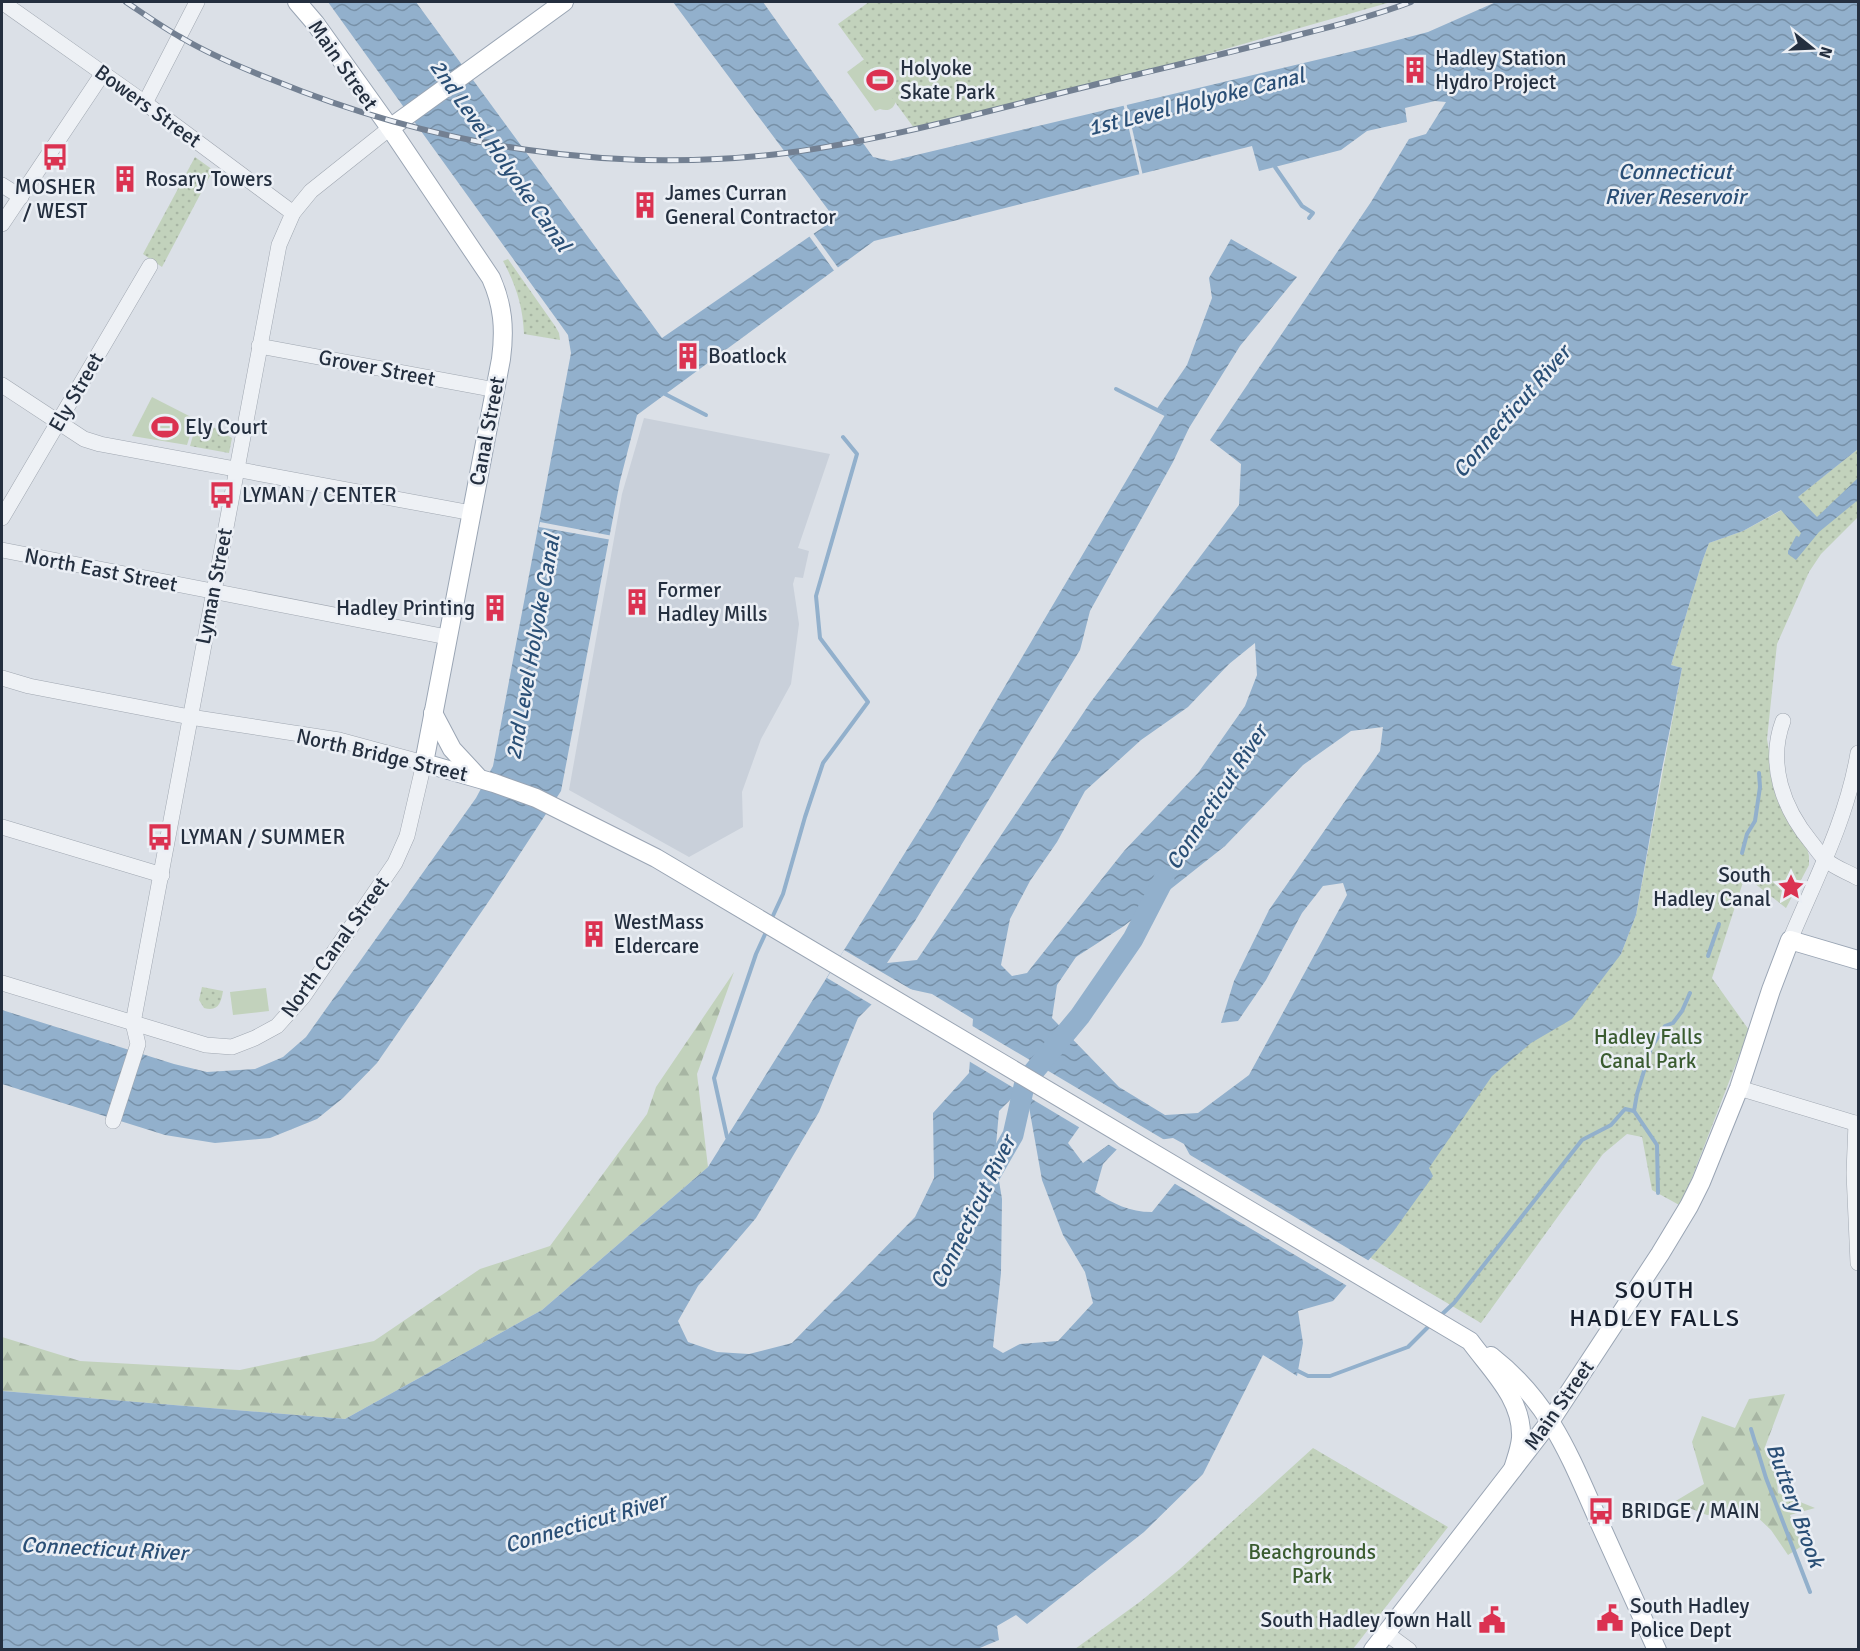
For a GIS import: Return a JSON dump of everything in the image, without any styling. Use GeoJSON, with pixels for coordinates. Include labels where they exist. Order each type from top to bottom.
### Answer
{"type":"FeatureCollection","features":[{"type":"Feature","properties":{"kind":"main road","name":"Main Street"},"geometry":{"type":"LineString","coordinates":[[297,2],[397,123]]}},
{"type":"Feature","properties":{"kind":"main road","name":"Lyman Street"},"geometry":{"type":"LineString","coordinates":[[397,123],[564,2]]}},
{"type":"Feature","properties":{"kind":"main road","name":"Canal Street"},"geometry":{"type":"LineString","coordinates":[[397,123],[491,278],[499,296],[504,323],[496,390],[424,763]]}},
{"type":"Feature","properties":{"kind":"main road"},"geometry":{"type":"LineString","coordinates":[[433,713],[452,749],[479,778]]}},
{"type":"Feature","properties":{"kind":"main road","name":"North Bridge Street"},"geometry":{"type":"LineString","coordinates":[[424,763],[479,778],[536,798],[656,858],[1470,1341]]}},
{"type":"Feature","properties":{"kind":"main road","name":"Main Street"},"geometry":{"type":"LineString","coordinates":[[1373,1650],[1551,1420],[1689,1206],[1739,1088],[1756,1033],[1790,940]]}},
{"type":"Feature","properties":{"kind":"main road"},"geometry":{"type":"LineString","coordinates":[[1790,940],[1858,960]]}},
{"type":"Feature","properties":{"kind":"main road"},"geometry":{"type":"LineString","coordinates":[[1470,1341],[1512,1374],[1534,1397],[1551,1420],[1578,1473],[1657,1650]]}},
{"type":"Feature","properties":{"kind":"main road"},"geometry":{"type":"LineString","coordinates":[[1470,1341],[1502,1383],[1516,1408],[1521,1439],[1513,1469]]}},
{"type":"Feature","properties":{"kind":"street","name":"Bowers Street"},"geometry":{"type":"LineString","coordinates":[[2,2],[145,103],[293,213]]}},
{"type":"Feature","properties":{"kind":"street"},"geometry":{"type":"LineString","coordinates":[[145,103],[197,2]]}},
{"type":"Feature","properties":{"kind":"street"},"geometry":{"type":"LineString","coordinates":[[303,2],[315,23]]}},
{"type":"Feature","properties":{"kind":"street"},"geometry":{"type":"LineString","coordinates":[[2,224],[103,73]]}},
{"type":"Feature","properties":{"kind":"street","name":"Lyman Street"},"geometry":{"type":"LineString","coordinates":[[112,1121],[138,1044],[133,1023],[279,245],[293,213],[311,191],[397,123]]}},
{"type":"Feature","properties":{"kind":"street"},"geometry":{"type":"LineString","coordinates":[[2,185],[21,196]]}},
{"type":"Feature","properties":{"kind":"street","name":"Ely Street"},"geometry":{"type":"LineString","coordinates":[[2,518],[150,266]]}},
{"type":"Feature","properties":{"kind":"street","name":"Grover Street"},"geometry":{"type":"LineString","coordinates":[[259,346],[496,390]]}},
{"type":"Feature","properties":{"kind":"street"},"geometry":{"type":"LineString","coordinates":[[2,386],[84,440],[472,513]]}},
{"type":"Feature","properties":{"kind":"street","name":"North East Street"},"geometry":{"type":"LineString","coordinates":[[2,549],[447,638]]}},
{"type":"Feature","properties":{"kind":"street","name":"North Bridge Street"},"geometry":{"type":"LineString","coordinates":[[2,678],[29,686],[190,717],[339,741],[424,763]]}},
{"type":"Feature","properties":{"kind":"street"},"geometry":{"type":"LineString","coordinates":[[1784,721],[1778,734],[1777,770],[1780,786],[1793,817],[1826,860],[1858,878]]}},
{"type":"Feature","properties":{"kind":"street"},"geometry":{"type":"LineString","coordinates":[[1790,940],[1826,860],[1843,814],[1858,753]]}},
{"type":"Feature","properties":{"kind":"street","name":"North Canal Street"},"geometry":{"type":"LineString","coordinates":[[2,983],[206,1045],[232,1047],[255,1038],[277,1026],[303,997],[395,863],[407,836],[424,763]]}},
{"type":"Feature","properties":{"kind":"street"},"geometry":{"type":"LineString","coordinates":[[2,827],[162,875]]}},
{"type":"Feature","properties":{"kind":"street"},"geometry":{"type":"LineString","coordinates":[[1739,1088],[1857,1124],[1854,1173],[1858,1263]]}},
{"type":"Feature","properties":{"kind":"street"},"geometry":{"type":"LineString","coordinates":[[1386,1633],[1409,1650]]}},
{"type":"Feature","properties":{"kind":"shaded area"},"geometry":{"type":"Polygon","coordinates":[[[644,418],[830,454],[798,548],[809,551],[803,578],[795,577],[793,584],[799,624],[791,684],[761,739],[742,792],[743,827],[689,857],[569,790],[622,494],[644,418]]]}},
{"type":"Feature","properties":{"kind":"green space"},"geometry":{"type":"Polygon","coordinates":[[[869,2],[1391,2],[1145,72],[914,128],[838,24],[869,2]]]}},
{"type":"Feature","properties":{"kind":"green space","name":"Holyoke Skate Park"},"geometry":{"type":"Polygon","coordinates":[[[882,46],[896,99],[891,109],[875,111],[847,72],[882,46]]]}},
{"type":"Feature","properties":{"kind":"green space"},"geometry":{"type":"Polygon","coordinates":[[[195,157],[213,170],[162,267],[143,254],[195,157]]]}},
{"type":"Feature","properties":{"kind":"green space"},"geometry":{"type":"Polygon","coordinates":[[[508,259],[555,326],[560,340],[524,334],[518,296],[503,261],[508,259]]]}},
{"type":"Feature","properties":{"kind":"green space","name":"Ely Court"},"geometry":{"type":"Polygon","coordinates":[[[152,397],[195,419],[187,445],[132,436],[152,397]]]}},
{"type":"Feature","properties":{"kind":"green space"},"geometry":{"type":"Polygon","coordinates":[[[198,418],[232,438],[229,453],[190,446],[198,418]]]}},
{"type":"Feature","properties":{"kind":"green space","name":"Hadley Falls Canal Park"},"geometry":{"type":"Polygon","coordinates":[[[1858,449],[1858,517],[1821,554],[1809,572],[1777,644],[1767,739],[1777,798],[1807,848],[1809,865],[1786,908],[1745,876],[1712,978],[1749,1030],[1681,1206],[1652,1190],[1642,1137],[1627,1134],[1603,1154],[1481,1323],[1337,1238],[1382,1168],[1621,954],[1636,915],[1682,668],[1671,665],[1709,543],[1743,531],[1780,511],[1858,449]]]}},
{"type":"Feature","properties":{"kind":"green space"},"geometry":{"type":"Polygon","coordinates":[[[734,972],[697,1074],[708,1167],[542,1310],[345,1419],[2,1391],[2,1337],[80,1361],[240,1370],[374,1341],[480,1269],[550,1246],[647,1114],[656,1087],[734,972]]]}},
{"type":"Feature","properties":{"kind":"green space"},"geometry":{"type":"Polygon","coordinates":[[[202,987],[223,991],[216,1008],[204,1008],[199,1000],[202,987]]]}},
{"type":"Feature","properties":{"kind":"green space"},"geometry":{"type":"Polygon","coordinates":[[[266,988],[269,1011],[233,1015],[230,992],[266,988]]]}},
{"type":"Feature","properties":{"kind":"green space"},"geometry":{"type":"Polygon","coordinates":[[[1785,1394],[1765,1447],[1775,1461],[1778,1493],[1815,1508],[1790,1515],[1802,1546],[1788,1555],[1771,1530],[1753,1513],[1707,1515],[1674,1502],[1704,1484],[1692,1442],[1702,1416],[1735,1428],[1749,1399],[1785,1394]]]}},
{"type":"Feature","properties":{"kind":"green space","name":"Beachgrounds Park"},"geometry":{"type":"Polygon","coordinates":[[[1313,1448],[1448,1527],[1353,1649],[1075,1649],[1141,1601],[1180,1569],[1313,1448]]]}},
{"type":"Feature","properties":{"kind":"water"},"geometry":{"type":"Polygon","coordinates":[[[328,2],[416,2],[662,338],[835,219],[673,2],[763,2],[873,157],[891,161],[1371,47],[1428,32],[1496,2],[1858,2],[1858,449],[1798,497],[1817,517],[1858,478],[1858,500],[1819,532],[1796,560],[1788,554],[1788,551],[1796,536],[1799,537],[1801,533],[1781,510],[1743,531],[1709,543],[1671,665],[1682,668],[1636,915],[1621,954],[1572,1019],[1531,1043],[1492,1076],[1429,1168],[1433,1176],[1393,1232],[1333,1301],[1298,1311],[1303,1343],[1297,1376],[1263,1355],[1203,1474],[1144,1532],[1027,1624],[1016,1615],[997,1626],[999,1640],[975,1650],[2,1649],[2,1391],[345,1419],[542,1310],[708,1167],[933,808],[1165,415],[1156,410],[1187,365],[1212,298],[1209,278],[1231,239],[1297,277],[1240,346],[1189,428],[1173,462],[1090,611],[1080,650],[887,963],[917,960],[1090,703],[1239,505],[1241,464],[1210,440],[1371,202],[1409,139],[1426,134],[1446,102],[1435,101],[1405,108],[1407,122],[1367,131],[1341,150],[1259,171],[1252,146],[874,241],[637,415],[620,481],[561,791],[491,898],[377,1063],[343,1098],[317,1119],[270,1138],[215,1143],[165,1135],[2,1084],[2,1010],[174,1064],[207,1072],[255,1069],[283,1057],[306,1037],[476,798],[493,766],[571,353],[568,335],[328,2]],[[1255,643],[1229,664],[1188,707],[1141,740],[1085,791],[1057,842],[1030,881],[1010,919],[1001,965],[1012,976],[1027,973],[1124,851],[1198,773],[1245,706],[1257,675],[1255,643]],[[1383,727],[1351,731],[1303,765],[1225,846],[1124,926],[1076,957],[1057,985],[1052,1018],[1119,1087],[1165,1115],[1198,1113],[1249,1075],[1347,895],[1343,883],[1323,886],[1302,913],[1266,980],[1238,1021],[1221,1023],[1234,981],[1269,910],[1380,751],[1383,727]],[[891,985],[858,1018],[819,1112],[756,1218],[698,1286],[678,1321],[688,1342],[717,1352],[749,1354],[792,1343],[915,1217],[934,1178],[933,1113],[969,1073],[973,1019],[932,994],[891,985]],[[1013,1097],[999,1111],[995,1157],[1002,1199],[1001,1273],[993,1347],[1003,1353],[1020,1344],[1058,1341],[1093,1303],[1085,1272],[1063,1235],[1042,1180],[1029,1107],[1013,1097]],[[1095,1105],[1068,1143],[1083,1163],[1111,1143],[1119,1118],[1095,1105]],[[1173,1138],[1121,1145],[1103,1164],[1095,1192],[1136,1211],[1152,1212],[1193,1161],[1184,1144],[1173,1138]]]}},
{"type":"Feature","properties":{"kind":"pier"},"geometry":{"type":"Polygon","coordinates":[[[1126,102],[1143,176],[1140,177],[1123,103],[1126,102]]]}},
{"type":"Feature","properties":{"kind":"pier"},"geometry":{"type":"Polygon","coordinates":[[[813,233],[839,269],[835,272],[809,236],[813,233]]]}},
{"type":"Feature","properties":{"kind":"pier"},"geometry":{"type":"Polygon","coordinates":[[[540,522],[613,536],[612,540],[539,527],[540,522]]]}},
{"type":"Feature","properties":{"kind":"pier"},"geometry":{"type":"Polygon","coordinates":[[[844,950],[919,994],[892,988],[874,1006],[827,978],[844,950]]]}},
{"type":"Feature","properties":{"kind":"pier"},"geometry":{"type":"Polygon","coordinates":[[[969,1024],[1168,1142],[1122,1148],[1119,1151],[1106,1143],[1116,1120],[1096,1108],[1082,1129],[967,1060],[969,1024]]]}},
{"type":"Feature","properties":{"kind":"pier"},"geometry":{"type":"Polygon","coordinates":[[[1185,1152],[1371,1262],[1349,1287],[1172,1182],[1189,1161],[1185,1152]]]}},
{"type":"Feature","properties":{"kind":"waterway"},"geometry":{"type":"LineString","coordinates":[[1275,167],[1302,206],[1313,213],[1309,218]]}},
{"type":"Feature","properties":{"kind":"waterway"},"geometry":{"type":"LineString","coordinates":[[1116,389],[1165,414]]}},
{"type":"Feature","properties":{"kind":"waterway"},"geometry":{"type":"LineString","coordinates":[[665,394],[706,415]]}},
{"type":"Feature","properties":{"kind":"waterway"},"geometry":{"type":"LineString","coordinates":[[771,920],[783,894],[823,763],[868,702],[820,638],[816,596],[857,454],[843,437]]}},
{"type":"Feature","properties":{"kind":"waterway"},"geometry":{"type":"LineString","coordinates":[[1742,853],[1747,834],[1755,821],[1760,787],[1759,773]]}},
{"type":"Feature","properties":{"kind":"waterway","name":"Connecticut River"},"geometry":{"type":"LineString","coordinates":[[983,1187],[1013,1135],[1025,1082],[1080,1016],[1133,939],[1164,879]]}},
{"type":"Feature","properties":{"kind":"waterway"},"geometry":{"type":"LineString","coordinates":[[1708,956],[1719,924]]}},
{"type":"Feature","properties":{"kind":"waterway"},"geometry":{"type":"LineString","coordinates":[[727,1137],[714,1078],[756,954],[767,930]]}},
{"type":"Feature","properties":{"kind":"waterway"},"geometry":{"type":"LineString","coordinates":[[1634,1111],[1651,1048],[1665,1026],[1673,1023],[1682,1011],[1690,993]]}},
{"type":"Feature","properties":{"kind":"waterway"},"geometry":{"type":"LineString","coordinates":[[1439,1317],[1454,1303],[1582,1140],[1611,1125],[1625,1109],[1634,1111],[1657,1145],[1658,1193]]}},
{"type":"Feature","properties":{"kind":"waterway"},"geometry":{"type":"LineString","coordinates":[[1296,1370],[1308,1376],[1330,1376],[1408,1347],[1431,1324]]}},
{"type":"Feature","properties":{"kind":"waterway","name":"Buttery Brook"},"geometry":{"type":"LineString","coordinates":[[1751,1429],[1766,1478],[1810,1592]]}},
{"type":"Feature","properties":{"kind":"railway"},"geometry":{"type":"LineString","coordinates":[[126,2],[175,34],[227,61],[334,103],[397,122],[460,138],[525,150],[590,157],[655,160],[721,159],[786,153],[867,140],[1357,20],[1411,2]]}},
{"type":"Feature","properties":{"kind":"place","name":"Hadley Station Hydro Project"},"geometry":{"type":"Point","coordinates":[1415,70]}},
{"type":"Feature","properties":{"kind":"place","name":"Holyoke Skate Park"},"geometry":{"type":"Point","coordinates":[880,80]}},
{"type":"Feature","properties":{"kind":"place","name":"MOSHER / WEST"},"geometry":{"type":"Point","coordinates":[55,157]}},
{"type":"Feature","properties":{"kind":"place","name":"Rosary Towers"},"geometry":{"type":"Point","coordinates":[125,179]}},
{"type":"Feature","properties":{"kind":"place","name":"James Curran General Contractor"},"geometry":{"type":"Point","coordinates":[645,205]}},
{"type":"Feature","properties":{"kind":"place","name":"Boatlock"},"geometry":{"type":"Point","coordinates":[688,356]}},
{"type":"Feature","properties":{"kind":"place","name":"Ely Court"},"geometry":{"type":"Point","coordinates":[165,427]}},
{"type":"Feature","properties":{"kind":"place","name":"LYMAN / CENTER"},"geometry":{"type":"Point","coordinates":[222,495]}},
{"type":"Feature","properties":{"kind":"place","name":"Former Hadley Mills"},"geometry":{"type":"Point","coordinates":[637,602]}},
{"type":"Feature","properties":{"kind":"place","name":"Hadley Printing"},"geometry":{"type":"Point","coordinates":[495,608]}},
{"type":"Feature","properties":{"kind":"place","name":"LYMAN / SUMMER"},"geometry":{"type":"Point","coordinates":[160,837]}},
{"type":"Feature","properties":{"kind":"place","name":"South Hadley Canal"},"geometry":{"type":"Point","coordinates":[1791,887]}},
{"type":"Feature","properties":{"kind":"place","name":"WestMass Eldercare"},"geometry":{"type":"Point","coordinates":[594,934]}},
{"type":"Feature","properties":{"kind":"place","name":"BRIDGE / MAIN"},"geometry":{"type":"Point","coordinates":[1601,1511]}},
{"type":"Feature","properties":{"kind":"place","name":"South Hadley Police Dept"},"geometry":{"type":"Point","coordinates":[1610,1618]}},
{"type":"Feature","properties":{"kind":"place","name":"South Hadley Town Hall"},"geometry":{"type":"Point","coordinates":[1492,1620]}},
{"type":"Feature","properties":{"kind":"district","name":"SOUTH HADLEY FALLS"},"geometry":{"type":"Point","coordinates":[1655,1304]}},
{"type":"Feature","properties":{"kind":"water label","name":"1st Level Holyoke Canal"},"geometry":{"type":"Point","coordinates":[1196,101]}},
{"type":"Feature","properties":{"kind":"water label","name":"2nd Level Holyoke Canal"},"geometry":{"type":"Point","coordinates":[501,155]}},
{"type":"Feature","properties":{"kind":"water label","name":"Connecticut River Reservoir"},"geometry":{"type":"Point","coordinates":[1675,184]}},
{"type":"Feature","properties":{"kind":"water label","name":"2nd Level Holyoke Canal"},"geometry":{"type":"Point","coordinates":[532,647]}}]}
